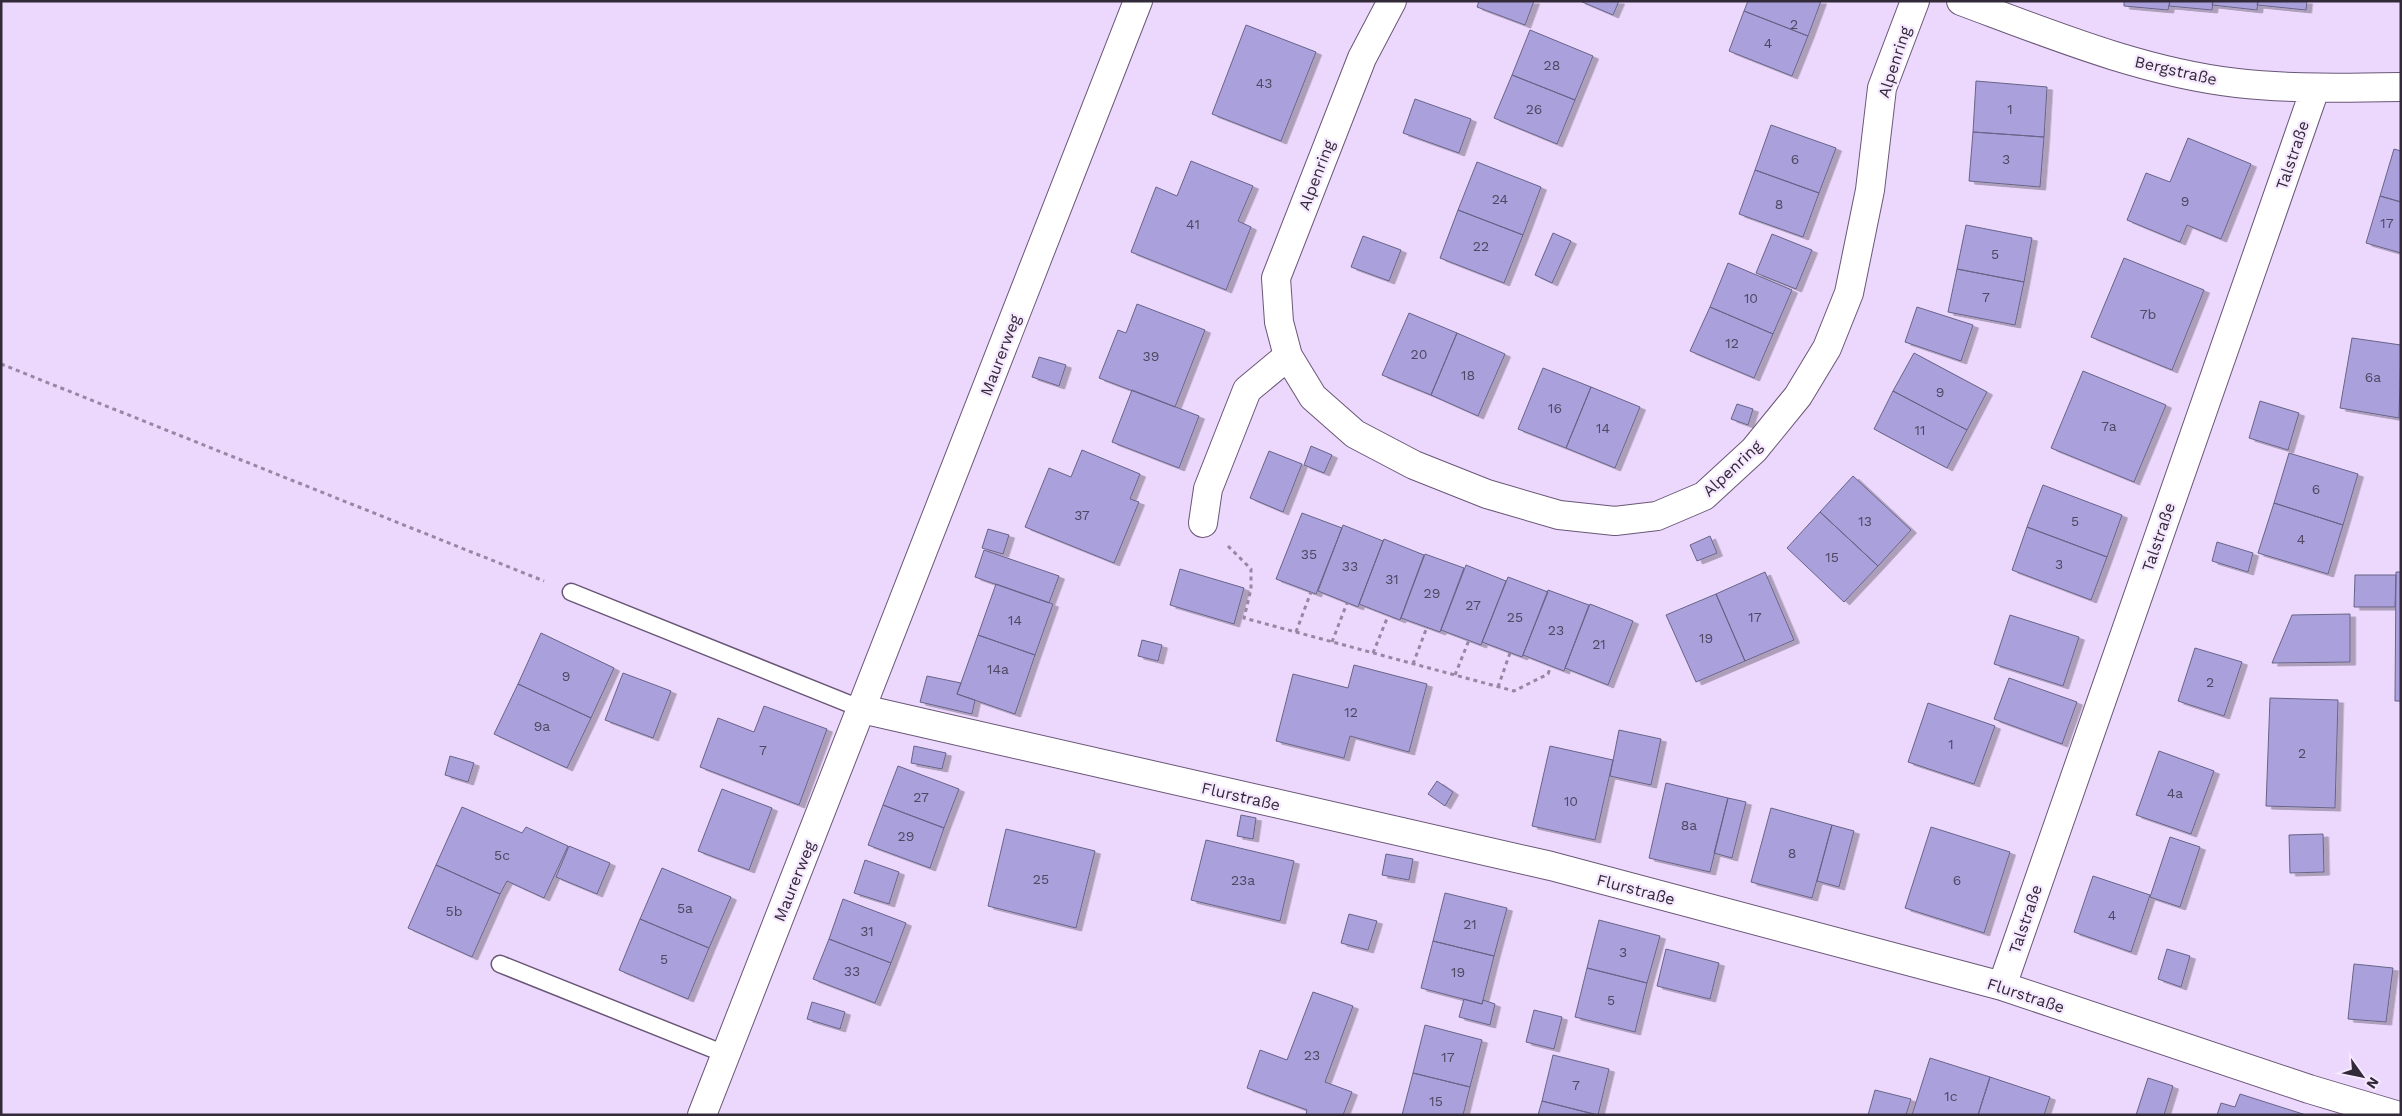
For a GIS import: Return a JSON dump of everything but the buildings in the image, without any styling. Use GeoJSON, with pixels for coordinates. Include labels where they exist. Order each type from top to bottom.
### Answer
{"type":"FeatureCollection","features":[{"type":"Feature","properties":{"kind":"street","name":"Maurerweg"},"geometry":{"type":"LineString","coordinates":[[702,1115],[1138,1]]}},
{"type":"Feature","properties":{"kind":"street","name":"Alpenring"},"geometry":{"type":"LineString","coordinates":[[1392,1],[1362,58],[1276,278],[1279,322],[1288,356],[1312,397],[1355,434],[1414,465],[1487,494],[1559,514],[1614,521],[1657,516],[1704,496],[1754,450],[1798,396],[1827,348],[1849,293],[1870,190],[1882,88],[1915,1]]}},
{"type":"Feature","properties":{"kind":"street","name":"Bergstraße"},"geometry":{"type":"LineString","coordinates":[[1961,1],[2152,67],[2237,83],[2315,88],[2401,87]]}},
{"type":"Feature","properties":{"kind":"street","name":"Talstraße"},"geometry":{"type":"LineString","coordinates":[[2002,986],[2315,88]]}},
{"type":"Feature","properties":{"kind":"street"},"geometry":{"type":"LineString","coordinates":[[1203,523],[1208,489],[1247,390],[1288,356]]}},
{"type":"Feature","properties":{"kind":"street","name":"Flurstraße"},"geometry":{"type":"LineString","coordinates":[[862,709],[1551,866],[2002,986],[2309,1089],[2396,1115]]}},
{"type":"Feature","properties":{"kind":"lane"},"geometry":{"type":"LineString","coordinates":[[572,592],[862,709]]}},
{"type":"Feature","properties":{"kind":"lane"},"geometry":{"type":"LineString","coordinates":[[500,964],[726,1054]]}},
{"type":"Feature","properties":{"kind":"path"},"geometry":{"type":"LineString","coordinates":[[1,364],[572,592]]}},
{"type":"Feature","properties":{"kind":"path"},"geometry":{"type":"LineString","coordinates":[[1203,523],[1251,568],[1251,589],[1244,618],[1514,691],[1548,674],[1550,666]]}},
{"type":"Feature","properties":{"kind":"path"},"geometry":{"type":"LineString","coordinates":[[1296,632],[1311,592]]}},
{"type":"Feature","properties":{"kind":"path"},"geometry":{"type":"LineString","coordinates":[[1332,642],[1348,603]]}},
{"type":"Feature","properties":{"kind":"path"},"geometry":{"type":"LineString","coordinates":[[1374,653],[1388,616]]}},
{"type":"Feature","properties":{"kind":"path"},"geometry":{"type":"LineString","coordinates":[[1413,664],[1427,627]]}},
{"type":"Feature","properties":{"kind":"path"},"geometry":{"type":"LineString","coordinates":[[1455,676],[1468,640]]}},
{"type":"Feature","properties":{"kind":"path"},"geometry":{"type":"LineString","coordinates":[[1498,687],[1510,653]]}}]}
